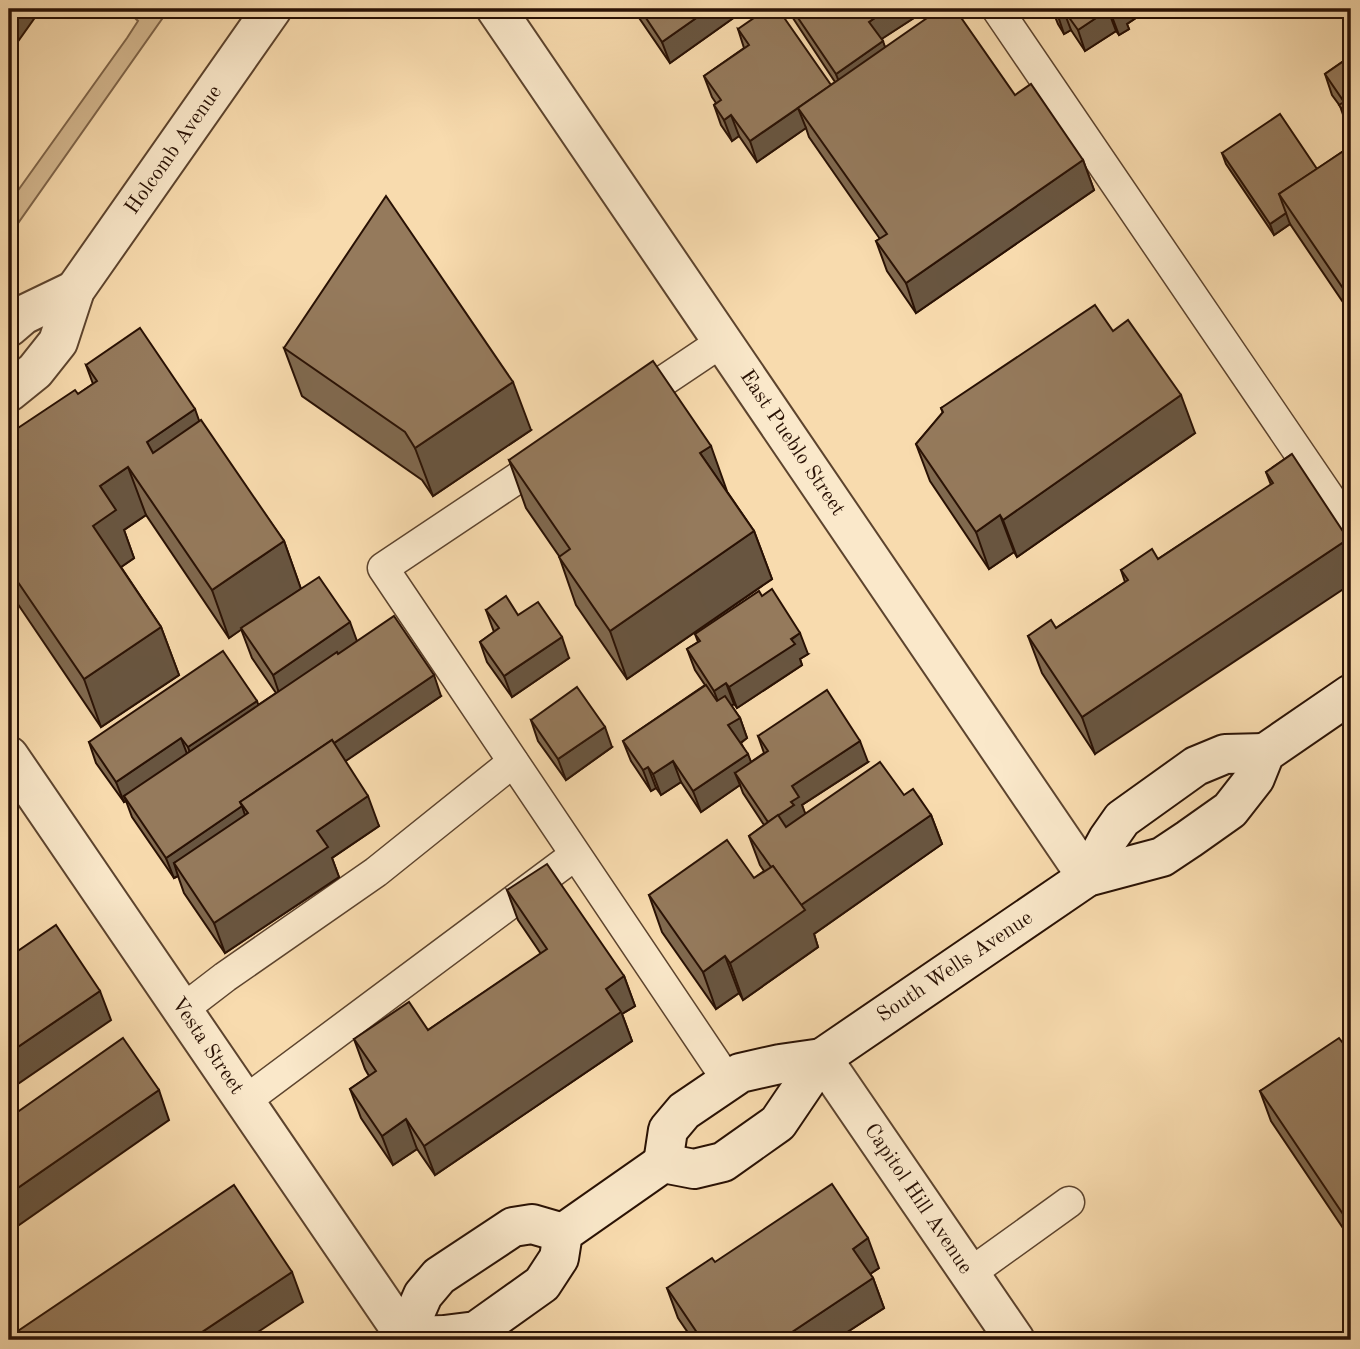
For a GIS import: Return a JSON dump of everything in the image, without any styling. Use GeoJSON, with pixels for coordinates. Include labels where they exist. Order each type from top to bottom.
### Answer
{"type":"FeatureCollection","features":[{"type":"Feature","properties":{"kind":"street","name":"Holcomb Avenue"},"geometry":{"type":"LineString","coordinates":[[9,392],[35,371],[58,342],[75,290],[272,9]]}},
{"type":"Feature","properties":{"kind":"street","name":"East Pueblo Street"},"geometry":{"type":"LineString","coordinates":[[496,9],[1087,877]]}},
{"type":"Feature","properties":{"kind":"street","name":"Holcomb Avenue"},"geometry":{"type":"LineString","coordinates":[[9,327],[23,315],[75,290]]}},
{"type":"Feature","properties":{"kind":"street"},"geometry":{"type":"LineString","coordinates":[[1265,753],[1351,694]]}},
{"type":"Feature","properties":{"kind":"street","name":"South Wells Avenue"},"geometry":{"type":"LineString","coordinates":[[822,1058],[740,1073],[684,1111],[668,1130],[663,1163],[694,1169],[723,1162],[778,1123],[822,1058],[1087,877],[1162,857],[1230,810],[1255,778],[1265,753],[1225,754],[1196,766],[1122,819],[1087,877]]}},
{"type":"Feature","properties":{"kind":"street","name":"Vesta Street"},"geometry":{"type":"LineString","coordinates":[[12,769],[245,1101],[402,1338]]}},
{"type":"Feature","properties":{"kind":"street","name":"Capitol Hill Avenue"},"geometry":{"type":"LineString","coordinates":[[822,1058],[1015,1340]]}},
{"type":"Feature","properties":{"kind":"street"},"geometry":{"type":"LineString","coordinates":[[563,1233],[532,1224],[513,1227],[439,1276],[423,1294],[402,1338],[476,1331],[542,1284],[559,1258],[563,1233],[663,1163]]}},
{"type":"Feature","properties":{"kind":"lane"},"geometry":{"type":"LineString","coordinates":[[997,9],[1351,529]]}},
{"type":"Feature","properties":{"kind":"lane"},"geometry":{"type":"LineString","coordinates":[[610,417],[723,341]]}},
{"type":"Feature","properties":{"kind":"lane"},"geometry":{"type":"LineString","coordinates":[[576,439],[383,568],[728,1082]]}},
{"type":"Feature","properties":{"kind":"lane"},"geometry":{"type":"LineString","coordinates":[[182,1010],[376,872],[513,762]]}},
{"type":"Feature","properties":{"kind":"lane"},"geometry":{"type":"LineString","coordinates":[[245,1101],[575,855]]}},
{"type":"Feature","properties":{"kind":"lane"},"geometry":{"type":"LineString","coordinates":[[969,1274],[1069,1202]]}},
{"type":"Feature","properties":{"kind":"shaded area"},"geometry":{"type":"Polygon","coordinates":[[[141,9],[169,9],[9,236],[9,203],[127,38],[138,21],[135,18],[141,9]]]}},
{"type":"Feature","properties":{"kind":"building"},"geometry":{"type":"Polygon","coordinates":[[[640,9],[709,9],[662,42],[640,9]]]}},
{"type":"Feature","properties":{"kind":"building"},"geometry":{"type":"Polygon","coordinates":[[[767,9],[778,9],[831,85],[750,141],[731,115],[724,120],[714,105],[721,100],[704,76],[749,45],[738,29],[767,9]]]}},
{"type":"Feature","properties":{"kind":"building"},"geometry":{"type":"Polygon","coordinates":[[[792,9],[888,9],[869,22],[883,41],[836,74],[792,9]]]}},
{"type":"Feature","properties":{"kind":"building"},"geometry":{"type":"Polygon","coordinates":[[[940,9],[955,9],[1015,95],[1031,84],[1083,160],[906,283],[876,241],[887,234],[798,108],[940,9]]]}},
{"type":"Feature","properties":{"kind":"building"},"geometry":{"type":"Polygon","coordinates":[[[1063,9],[1120,9],[1111,14],[1108,10],[1078,30],[1063,9]]]}},
{"type":"Feature","properties":{"kind":"building"},"geometry":{"type":"Polygon","coordinates":[[[1351,56],[1351,115],[1348,117],[1339,105],[1344,102],[1325,74],[1351,56]]]}},
{"type":"Feature","properties":{"kind":"building"},"geometry":{"type":"Polygon","coordinates":[[[1280,114],[1317,169],[1279,194],[1286,213],[1270,224],[1222,153],[1280,114]]]}},
{"type":"Feature","properties":{"kind":"building"},"geometry":{"type":"Polygon","coordinates":[[[1351,146],[1351,300],[1279,194],[1351,146]]]}},
{"type":"Feature","properties":{"kind":"building"},"geometry":{"type":"Polygon","coordinates":[[[386,196],[513,382],[415,448],[405,432],[284,348],[386,196]]]}},
{"type":"Feature","properties":{"kind":"building"},"geometry":{"type":"Polygon","coordinates":[[[1095,305],[1113,331],[1128,320],[1181,395],[1003,520],[1000,515],[976,532],[916,444],[943,412],[941,408],[1095,305]]]}},
{"type":"Feature","properties":{"kind":"building"},"geometry":{"type":"Polygon","coordinates":[[[140,328],[195,409],[147,442],[153,453],[201,420],[284,541],[212,590],[128,467],[100,486],[116,510],[93,526],[161,627],[84,679],[9,569],[9,434],[75,390],[78,394],[97,381],[86,365],[140,328]]]}},
{"type":"Feature","properties":{"kind":"building"},"geometry":{"type":"Polygon","coordinates":[[[653,361],[711,446],[700,453],[754,531],[610,631],[559,557],[570,549],[509,460],[653,361]]]}},
{"type":"Feature","properties":{"kind":"building"},"geometry":{"type":"Polygon","coordinates":[[[1292,454],[1348,539],[1082,717],[1028,636],[1051,620],[1056,628],[1128,580],[1121,570],[1152,549],[1158,559],[1273,483],[1266,472],[1292,454]]]}},
{"type":"Feature","properties":{"kind":"building"},"geometry":{"type":"Polygon","coordinates":[[[319,577],[350,622],[273,675],[241,628],[319,577]]]}},
{"type":"Feature","properties":{"kind":"building"},"geometry":{"type":"Polygon","coordinates":[[[772,589],[800,633],[791,639],[795,644],[729,687],[726,683],[714,691],[687,649],[700,641],[695,634],[759,591],[762,596],[772,589]]]}},
{"type":"Feature","properties":{"kind":"building"},"geometry":{"type":"Polygon","coordinates":[[[506,596],[518,615],[538,602],[562,637],[504,676],[480,642],[499,628],[486,610],[506,596]]]}},
{"type":"Feature","properties":{"kind":"building"},"geometry":{"type":"Polygon","coordinates":[[[394,616],[434,675],[334,743],[332,740],[240,802],[242,806],[166,858],[124,796],[394,616]]]}},
{"type":"Feature","properties":{"kind":"building"},"geometry":{"type":"Polygon","coordinates":[[[223,651],[257,701],[188,747],[181,738],[116,782],[89,742],[223,651]]]}},
{"type":"Feature","properties":{"kind":"building"},"geometry":{"type":"Polygon","coordinates":[[[706,685],[717,701],[725,696],[740,718],[728,725],[748,754],[693,791],[673,761],[653,774],[648,767],[643,770],[623,741],[706,685]]]}},
{"type":"Feature","properties":{"kind":"building"},"geometry":{"type":"Polygon","coordinates":[[[577,687],[605,727],[558,759],[531,720],[577,687]]]}},
{"type":"Feature","properties":{"kind":"building"},"geometry":{"type":"Polygon","coordinates":[[[827,690],[860,741],[792,786],[799,797],[791,802],[794,805],[768,822],[735,773],[768,751],[758,736],[827,690]]]}},
{"type":"Feature","properties":{"kind":"building"},"geometry":{"type":"Polygon","coordinates":[[[332,740],[368,796],[317,831],[328,847],[214,923],[174,863],[248,813],[240,802],[332,740]]]}},
{"type":"Feature","properties":{"kind":"building"},"geometry":{"type":"Polygon","coordinates":[[[880,762],[904,795],[913,789],[931,815],[801,905],[749,836],[778,815],[786,827],[880,762]]]}},
{"type":"Feature","properties":{"kind":"building"},"geometry":{"type":"Polygon","coordinates":[[[727,840],[754,878],[773,866],[805,910],[730,963],[725,956],[703,972],[649,895],[727,840]]]}},
{"type":"Feature","properties":{"kind":"building"},"geometry":{"type":"Polygon","coordinates":[[[547,864],[624,976],[606,989],[621,1012],[424,1146],[406,1119],[382,1136],[350,1089],[376,1071],[354,1039],[409,1002],[428,1030],[547,949],[507,890],[547,864]]]}},
{"type":"Feature","properties":{"kind":"building"},"geometry":{"type":"Polygon","coordinates":[[[56,925],[100,991],[9,1053],[9,957],[56,925]]]}},
{"type":"Feature","properties":{"kind":"building"},"geometry":{"type":"Polygon","coordinates":[[[123,1038],[159,1090],[9,1194],[9,1118],[123,1038]]]}},
{"type":"Feature","properties":{"kind":"building"},"geometry":{"type":"Polygon","coordinates":[[[1339,1038],[1346,1047],[1351,1044],[1351,1226],[1260,1091],[1339,1038]]]}},
{"type":"Feature","properties":{"kind":"building"},"geometry":{"type":"Polygon","coordinates":[[[832,1184],[868,1238],[853,1249],[873,1278],[780,1340],[702,1340],[667,1288],[712,1258],[715,1262],[832,1184]]]}},
{"type":"Feature","properties":{"kind":"building"},"geometry":{"type":"Polygon","coordinates":[[[234,1185],[292,1272],[190,1340],[9,1340],[9,1337],[234,1185]]]}}]}
